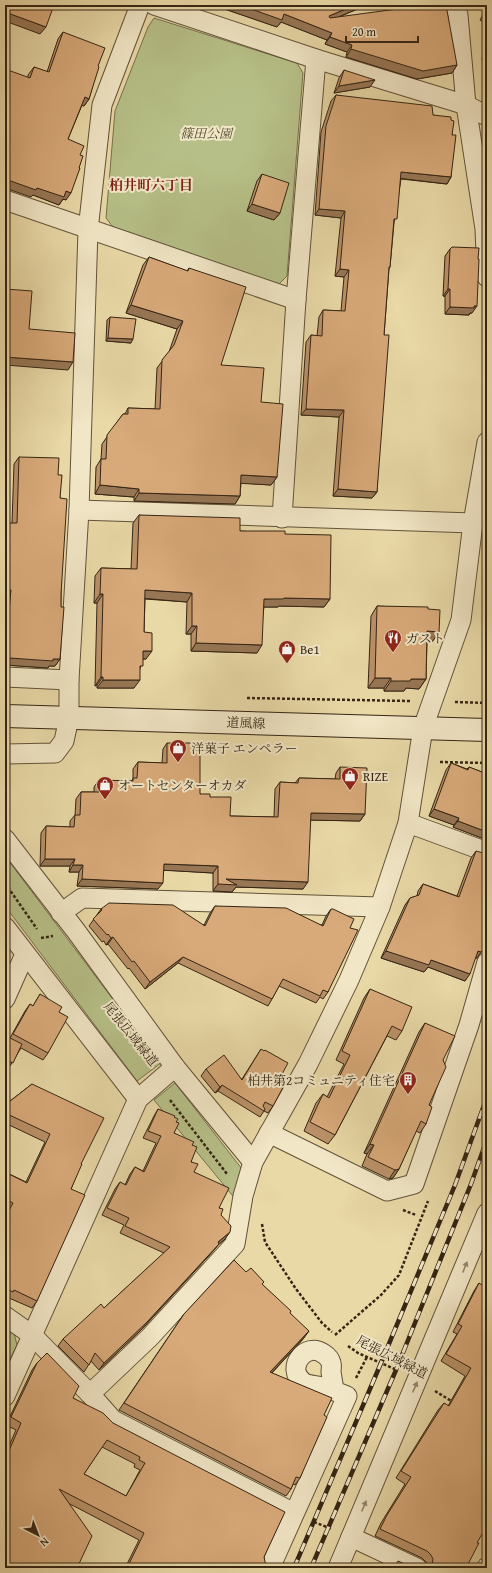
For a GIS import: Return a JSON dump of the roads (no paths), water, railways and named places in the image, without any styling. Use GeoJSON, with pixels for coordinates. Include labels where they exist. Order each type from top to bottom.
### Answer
{"type":"FeatureCollection","features":[{"type":"Feature","properties":{"kind":"street"},"geometry":{"type":"LineString","coordinates":[[5,754],[55,753],[64,741],[69,718],[69,680],[79,510],[88,230],[102,105],[140,5]]}},
{"type":"Feature","properties":{"kind":"street"},"geometry":{"type":"LineString","coordinates":[[154,5],[316,59],[466,105],[487,116]]}},
{"type":"Feature","properties":{"kind":"street"},"geometry":{"type":"LineString","coordinates":[[455,5],[458,15],[466,105],[485,229],[487,277]]}},
{"type":"Feature","properties":{"kind":"street"},"geometry":{"type":"LineString","coordinates":[[282,518],[296,300],[316,59]]}},
{"type":"Feature","properties":{"kind":"street"},"geometry":{"type":"LineString","coordinates":[[5,200],[88,230],[296,300]]}},
{"type":"Feature","properties":{"kind":"street"},"geometry":{"type":"LineString","coordinates":[[90,1394],[150,1337],[234,1244],[243,1196],[253,1162],[308,1064],[349,980],[380,908],[408,823],[423,728],[461,620],[473,523],[487,442]]}},
{"type":"Feature","properties":{"kind":"street"},"geometry":{"type":"LineString","coordinates":[[79,510],[282,518],[473,523]]}},
{"type":"Feature","properties":{"kind":"street"},"geometry":{"type":"LineString","coordinates":[[5,677],[69,680]]}},
{"type":"Feature","properties":{"kind":"street","name":"道風線"},"geometry":{"type":"LineString","coordinates":[[5,716],[487,730]]}},
{"type":"Feature","properties":{"kind":"street"},"geometry":{"type":"LineString","coordinates":[[408,823],[487,852]]}},
{"type":"Feature","properties":{"kind":"street"},"geometry":{"type":"LineString","coordinates":[[5,839],[76,932],[175,1068],[253,1162]]}},
{"type":"Feature","properties":{"kind":"street"},"geometry":{"type":"LineString","coordinates":[[61,913],[82,898],[380,908]]}},
{"type":"Feature","properties":{"kind":"street"},"geometry":{"type":"LineString","coordinates":[[5,927],[138,1099]]}},
{"type":"Feature","properties":{"kind":"street"},"geometry":{"type":"LineString","coordinates":[[5,999],[21,948]]}},
{"type":"Feature","properties":{"kind":"street"},"geometry":{"type":"LineString","coordinates":[[269,1132],[387,1191],[414,1184],[469,1025],[487,962]]}},
{"type":"Feature","properties":{"kind":"street"},"geometry":{"type":"LineString","coordinates":[[5,1396],[138,1099],[175,1068]]}},
{"type":"Feature","properties":{"kind":"street"},"geometry":{"type":"LineString","coordinates":[[338,1568],[487,1213]]}},
{"type":"Feature","properties":{"kind":"street"},"geometry":{"type":"LineString","coordinates":[[5,1316],[32,1335],[90,1394],[112,1420],[294,1513]]}},
{"type":"Feature","properties":{"kind":"street"},"geometry":{"type":"LineString","coordinates":[[270,1568],[347,1396],[334,1390]]}},
{"type":"Feature","properties":{"kind":"street"},"geometry":{"type":"LineString","coordinates":[[351,1537],[417,1568]]}},
{"type":"Feature","properties":{"kind":"railway"},"geometry":{"type":"LineString","coordinates":[[294,1568],[455,1185],[487,1097]]}},
{"type":"Feature","properties":{"kind":"railway"},"geometry":{"type":"LineString","coordinates":[[311,1568],[396,1370],[471,1184],[487,1139]]}},
{"type":"Feature","properties":{"kind":"place","name":"ガスト"},"geometry":{"type":"Point","coordinates":[393,653]}},
{"type":"Feature","properties":{"kind":"place","name":"Be1"},"geometry":{"type":"Point","coordinates":[287,664]}},
{"type":"Feature","properties":{"kind":"place","name":"洋菓子 エンペラー"},"geometry":{"type":"Point","coordinates":[178,763]}},
{"type":"Feature","properties":{"kind":"place","name":"RIZE"},"geometry":{"type":"Point","coordinates":[350,791]}},
{"type":"Feature","properties":{"kind":"place","name":"オートセンターオカダ"},"geometry":{"type":"Point","coordinates":[105,800]}},
{"type":"Feature","properties":{"kind":"place","name":"柏井第2コミュニティ住宅"},"geometry":{"type":"Point","coordinates":[408,1095]}},
{"type":"Feature","properties":{"kind":"district","name":"柏井町六丁目"},"geometry":{"type":"Point","coordinates":[151,185]}},
{"type":"Feature","properties":{"kind":"park label","name":"篠田公園"},"geometry":{"type":"Point","coordinates":[206,133]}}]}
